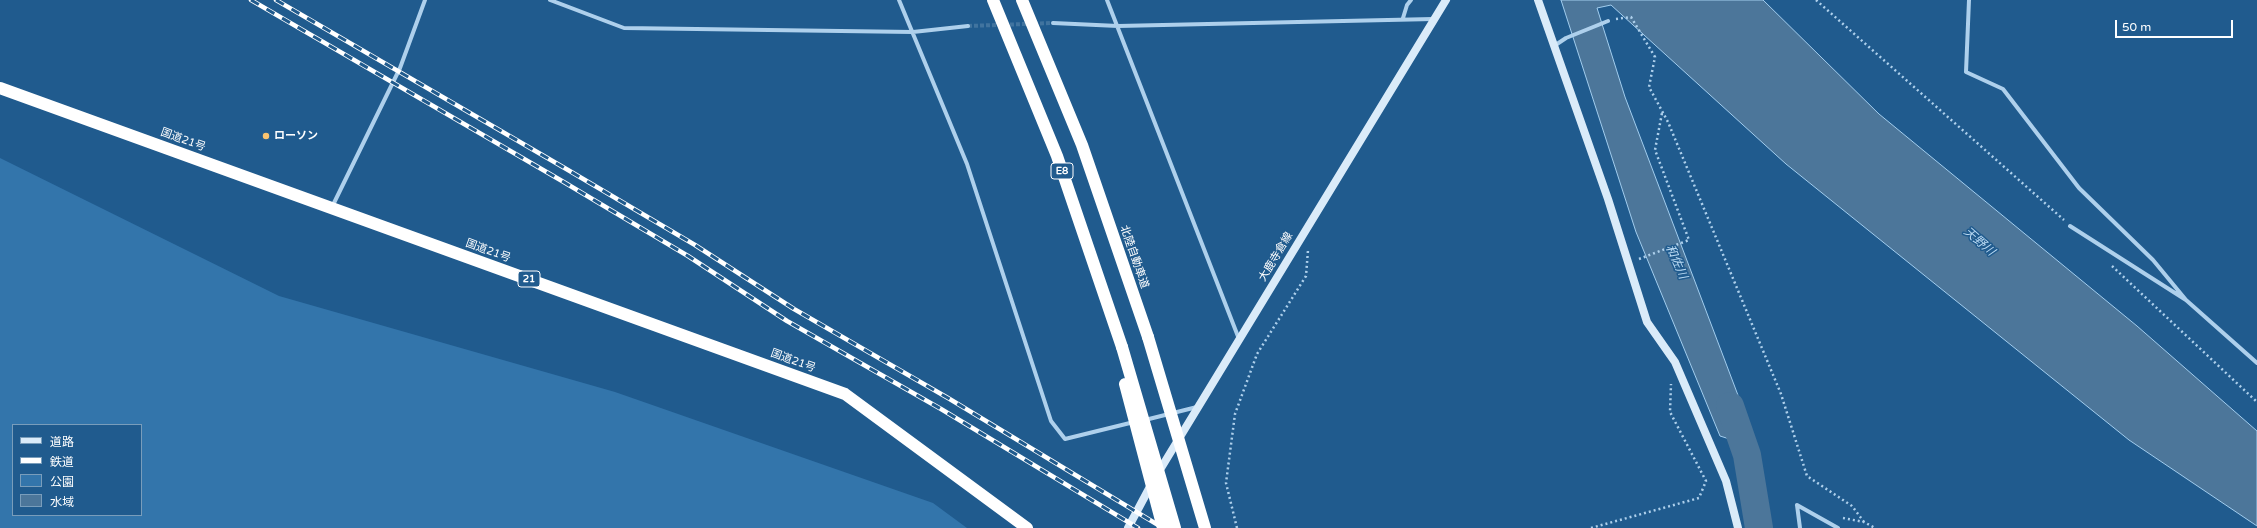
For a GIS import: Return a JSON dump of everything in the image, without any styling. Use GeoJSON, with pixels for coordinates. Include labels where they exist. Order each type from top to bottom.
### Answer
{"type":"FeatureCollection","features":[{"type":"Feature","properties":{"kind":"highway","name":"E8"},"geometry":{"type":"LineString","coordinates":[[993,0],[1031,89],[1077,215],[1175,528]]}},
{"type":"Feature","properties":{"kind":"highway","name":"北陸自動車道"},"geometry":{"type":"LineString","coordinates":[[1022,0],[1082,145],[1148,337],[1205,528]]}},
{"type":"Feature","properties":{"kind":"highway","name":"国道21号"},"geometry":{"type":"LineString","coordinates":[[0,88],[845,394],[1027,528]]}},
{"type":"Feature","properties":{"kind":"highway"},"geometry":{"type":"LineString","coordinates":[[1118,348],[1163,528]]}},
{"type":"Feature","properties":{"kind":"highway"},"geometry":{"type":"LineString","coordinates":[[1175,425],[1212,528]]}},
{"type":"Feature","properties":{"kind":"main road","name":"大鹿寺倉線"},"geometry":{"type":"LineString","coordinates":[[1128,528],[1136,511],[1197,407],[1446,0]]}},
{"type":"Feature","properties":{"kind":"main road"},"geometry":{"type":"LineString","coordinates":[[1538,0],[1608,199],[1647,322],[1675,362],[1679,371],[1726,481],[1738,528]]}},
{"type":"Feature","properties":{"kind":"street"},"geometry":{"type":"LineString","coordinates":[[332,208],[400,68],[425,0]]}},
{"type":"Feature","properties":{"kind":"street"},"geometry":{"type":"LineString","coordinates":[[551,0],[624,28],[913,32],[968,26]]}},
{"type":"Feature","properties":{"kind":"street"},"geometry":{"type":"LineString","coordinates":[[899,0],[967,164],[1051,421],[1065,439],[1197,407]]}},
{"type":"Feature","properties":{"kind":"street"},"geometry":{"type":"LineString","coordinates":[[1107,0],[1239,340]]}},
{"type":"Feature","properties":{"kind":"street"},"geometry":{"type":"LineString","coordinates":[[1403,18],[1407,5],[1412,0]]}},
{"type":"Feature","properties":{"kind":"street"},"geometry":{"type":"LineString","coordinates":[[1969,0],[1966,72],[2003,89],[2079,188],[2153,260],[2186,300],[2257,363]]}},
{"type":"Feature","properties":{"kind":"street"},"geometry":{"type":"LineString","coordinates":[[1053,23],[1118,26],[1403,18],[1433,19]]}},
{"type":"Feature","properties":{"kind":"street"},"geometry":{"type":"LineString","coordinates":[[1554,46],[1566,38],[1608,21]]}},
{"type":"Feature","properties":{"kind":"street"},"geometry":{"type":"LineString","coordinates":[[2070,226],[2186,300]]}},
{"type":"Feature","properties":{"kind":"street"},"geometry":{"type":"LineString","coordinates":[[1800,528],[1798,505],[1838,528]]}},
{"type":"Feature","properties":{"kind":"path"},"geometry":{"type":"LineString","coordinates":[[1816,0],[2070,226]]}},
{"type":"Feature","properties":{"kind":"path"},"geometry":{"type":"LineString","coordinates":[[1608,21],[1632,16],[1655,57],[1649,87],[1663,112],[1781,394],[1807,476],[1852,506],[1864,522]]}},
{"type":"Feature","properties":{"kind":"path"},"geometry":{"type":"LineString","coordinates":[[1637,260],[1689,240],[1655,150],[1663,112]]}},
{"type":"Feature","properties":{"kind":"path"},"geometry":{"type":"LineString","coordinates":[[1237,528],[1226,483],[1235,414],[1257,354],[1306,276],[1310,221]]}},
{"type":"Feature","properties":{"kind":"path"},"geometry":{"type":"LineString","coordinates":[[2110,263],[2257,402]]}},
{"type":"Feature","properties":{"kind":"path"},"geometry":{"type":"LineString","coordinates":[[1591,528],[1699,498],[1706,481],[1670,412],[1671,381],[1679,371]]}},
{"type":"Feature","properties":{"kind":"path"},"geometry":{"type":"LineString","coordinates":[[1839,516],[1846,519],[1864,522],[1875,528]]}},
{"type":"Feature","properties":{"kind":"green space"},"geometry":{"type":"Polygon","coordinates":[[[0,158],[279,296],[615,392],[933,503],[967,528],[0,528],[0,158]]]}},
{"type":"Feature","properties":{"kind":"water","name":"天野川"},"geometry":{"type":"Polygon","coordinates":[[[1561,0],[1763,0],[1879,114],[2137,326],[2257,431],[2257,526],[2129,440],[1786,164],[1611,5],[1597,8],[1625,97],[1758,448],[1720,436],[1636,232],[1561,0]]]}},
{"type":"Feature","properties":{"kind":"waterway","name":"和佐川"},"geometry":{"type":"LineString","coordinates":[[1730,406],[1747,455],[1759,528]]}},
{"type":"Feature","properties":{"kind":"tunnel"},"geometry":{"type":"LineString","coordinates":[[968,26],[1053,23]]}},
{"type":"Feature","properties":{"kind":"railway"},"geometry":{"type":"LineString","coordinates":[[251,0],[688,256],[787,321],[941,409],[1138,528]]}},
{"type":"Feature","properties":{"kind":"railway"},"geometry":{"type":"LineString","coordinates":[[276,0],[695,245],[794,309],[948,398],[1163,528]]}},
{"type":"Feature","properties":{"kind":"place","name":"ローソン"},"geometry":{"type":"Point","coordinates":[266,136]}}]}
